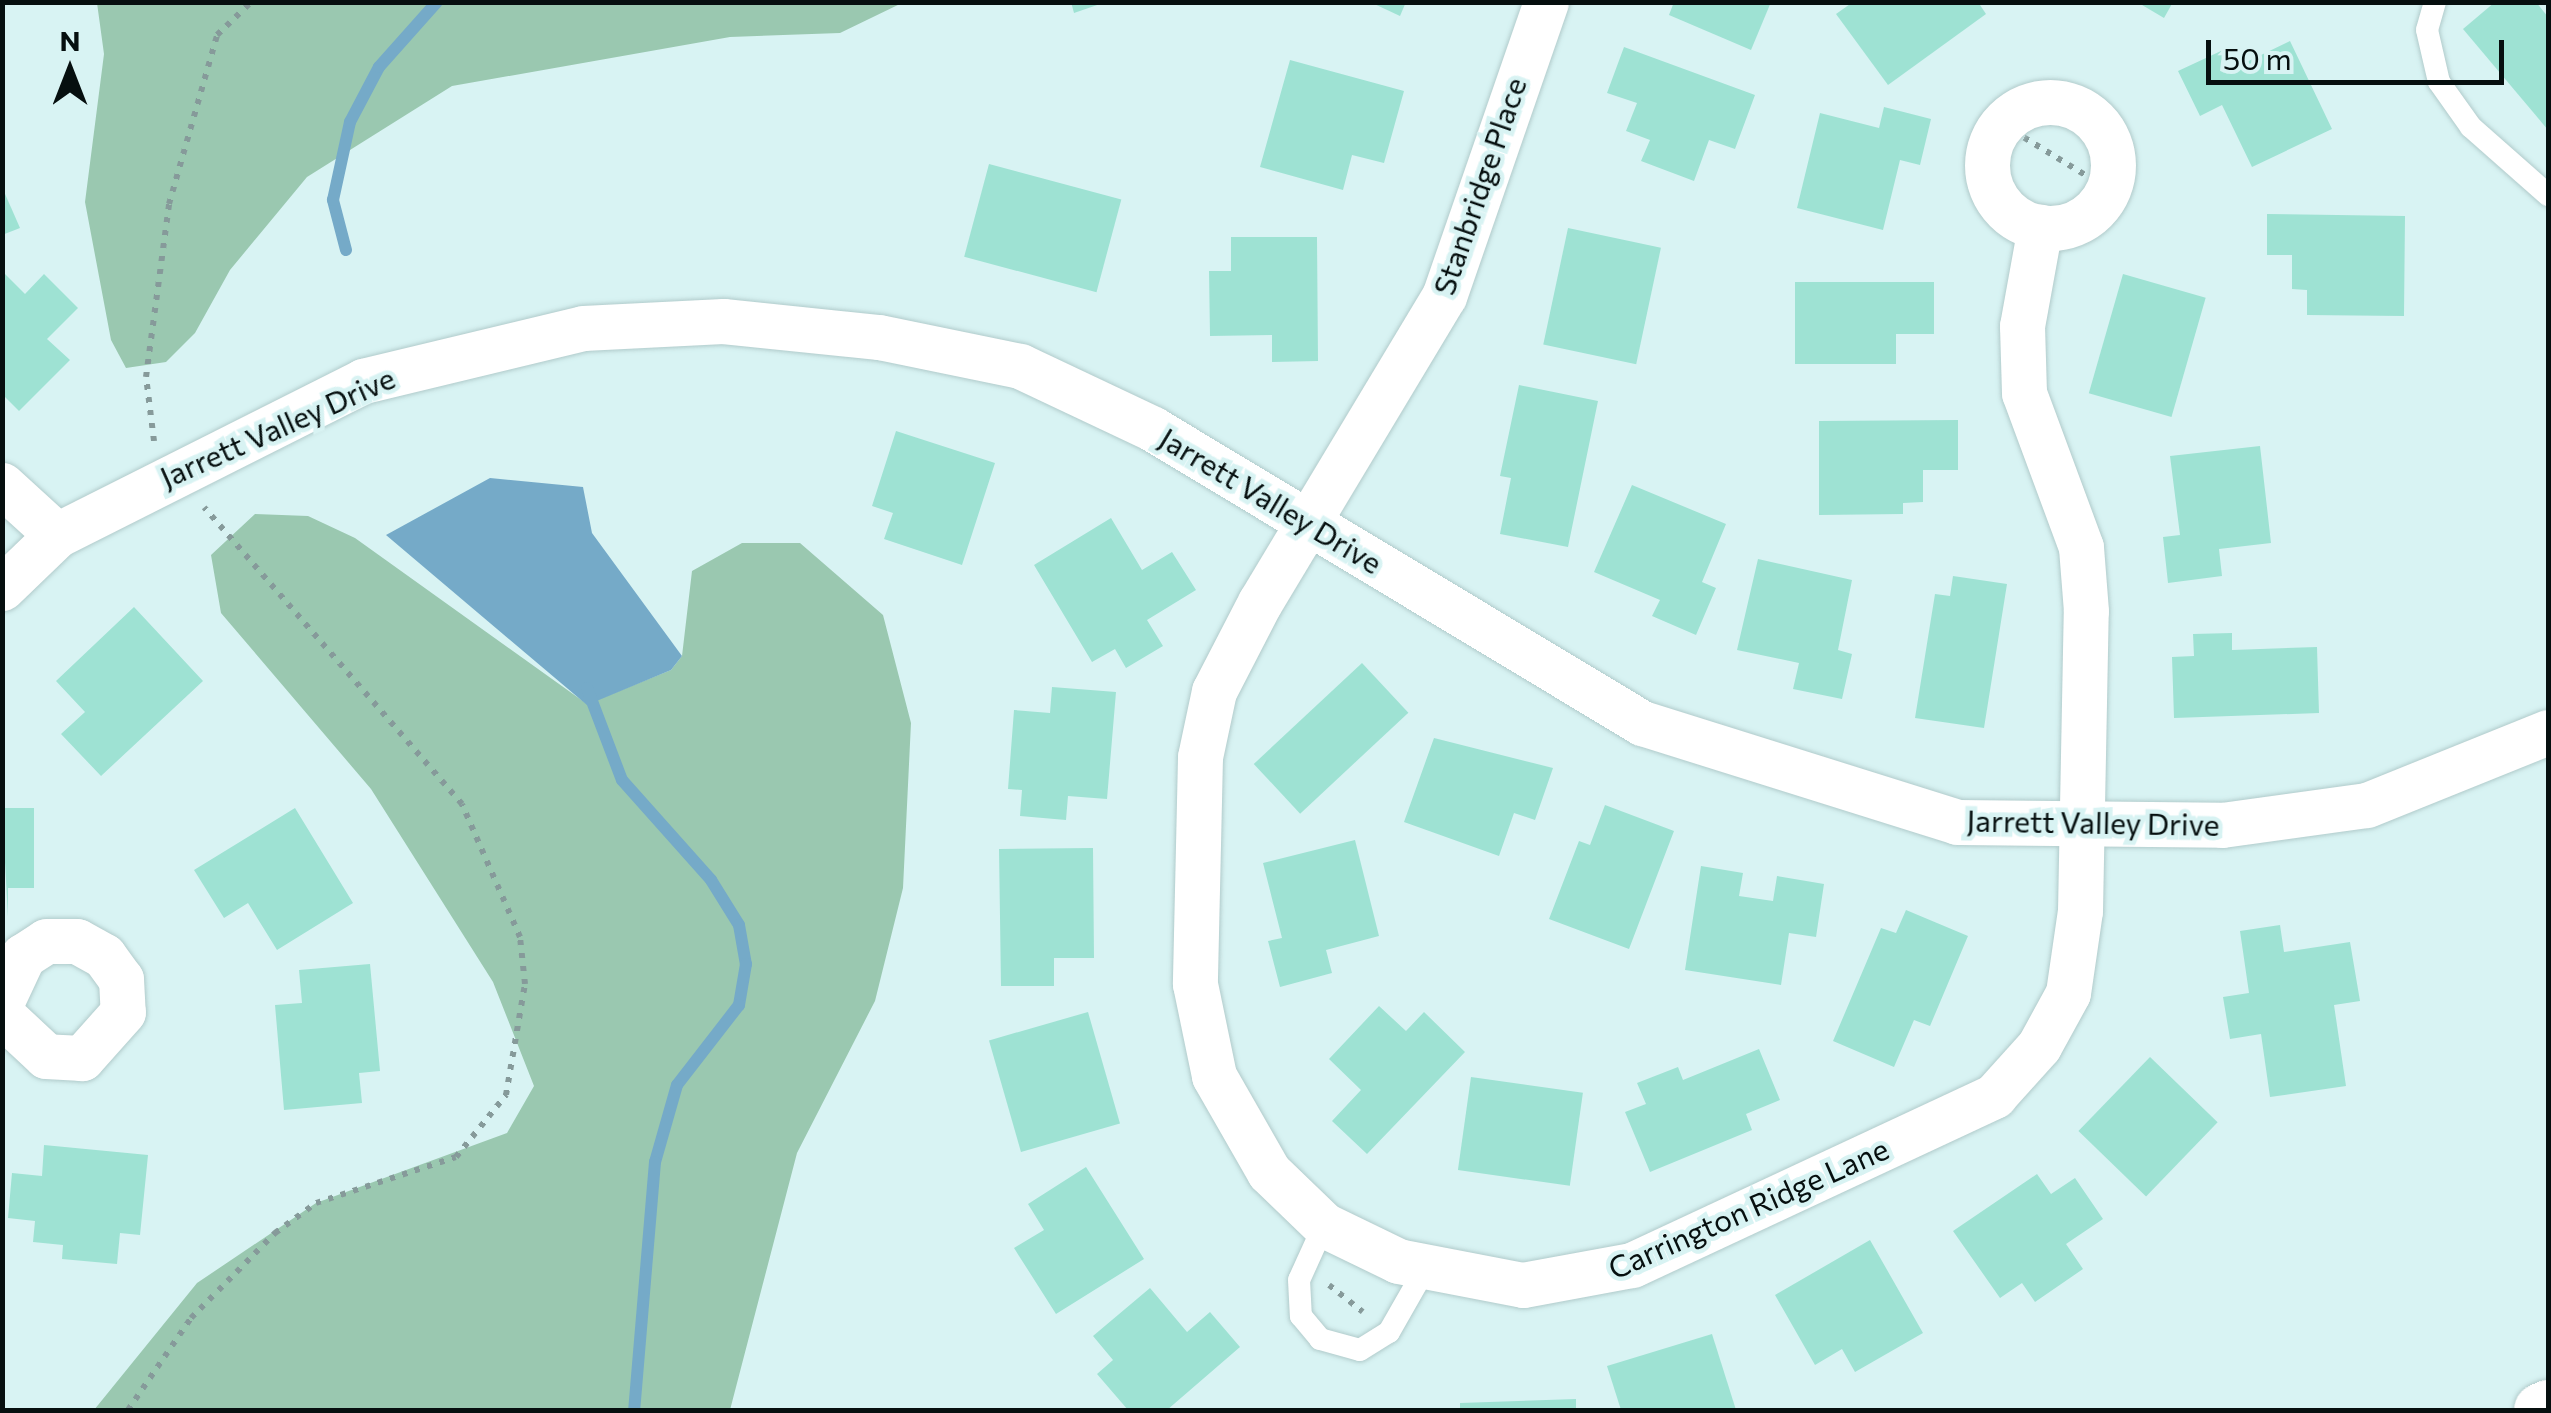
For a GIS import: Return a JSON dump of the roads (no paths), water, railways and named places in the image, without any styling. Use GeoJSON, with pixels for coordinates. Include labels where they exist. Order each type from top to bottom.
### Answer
{"type":"FeatureCollection","features":[{"type":"Feature","properties":{"kind":"highway"},"geometry":{"type":"LineString","coordinates":[[2542,1410],[2548,1407]]}},
{"type":"Feature","properties":{"kind":"street","name":"Stanbridge Place"},"geometry":{"type":"LineString","coordinates":[[1308,518],[1444,296],[1546,2]]}},
{"type":"Feature","properties":{"kind":"street"},"geometry":{"type":"LineString","coordinates":[[2035,103],[2082,112],[2111,150],[2108,188],[2081,220],[2040,227],[2006,210],[1988,177],[2002,124],[2035,103]]}},
{"type":"Feature","properties":{"kind":"street","name":"Carrington Ridge Lane"},"geometry":{"type":"LineString","coordinates":[[1308,518],[1214,691],[1200,758],[1194,984],[1202,1036],[1235,1118],[1269,1172],[1324,1225],[1425,1269],[1523,1285],[1632,1265],[1994,1096],[2068,993],[2082,828],[2080,547],[2024,393],[2022,326],[2040,227]]}},
{"type":"Feature","properties":{"kind":"street","name":"Jarrett Valley Drive"},"geometry":{"type":"LineString","coordinates":[[2,588],[57,536],[173,471],[363,381],[474,348],[583,328],[724,321],[879,336],[1020,366],[1308,518],[1642,723],[1957,822],[2082,828],[2222,826],[2368,805],[2548,732]]}},
{"type":"Feature","properties":{"kind":"street"},"geometry":{"type":"LineString","coordinates":[[2,485],[57,536]]}},
{"type":"Feature","properties":{"kind":"street"},"geometry":{"type":"LineString","coordinates":[[2,1001],[23,956],[46,941],[77,941],[104,956],[121,980],[123,1012],[82,1058],[46,1056],[2,1015]]}},
{"type":"Feature","properties":{"kind":"lane"},"geometry":{"type":"LineString","coordinates":[[2434,2],[2427,30],[2439,82],[2471,127],[2548,195]]}},
{"type":"Feature","properties":{"kind":"lane"},"geometry":{"type":"LineString","coordinates":[[1324,1225],[1304,1266],[1301,1316],[1320,1339],[1360,1350],[1389,1332],[1425,1269]]}},
{"type":"Feature","properties":{"kind":"water"},"geometry":{"type":"Polygon","coordinates":[[[490,478],[583,487],[592,533],[682,656],[671,670],[587,705],[386,535],[490,478]]]}},
{"type":"Feature","properties":{"kind":"waterway"},"geometry":{"type":"LineString","coordinates":[[346,250],[333,200],[350,122],[379,67],[437,2]]}},
{"type":"Feature","properties":{"kind":"waterway"},"geometry":{"type":"LineString","coordinates":[[587,688],[622,780],[711,880],[739,925],[746,964],[739,1005],[677,1085],[655,1162],[634,1410]]}}]}
